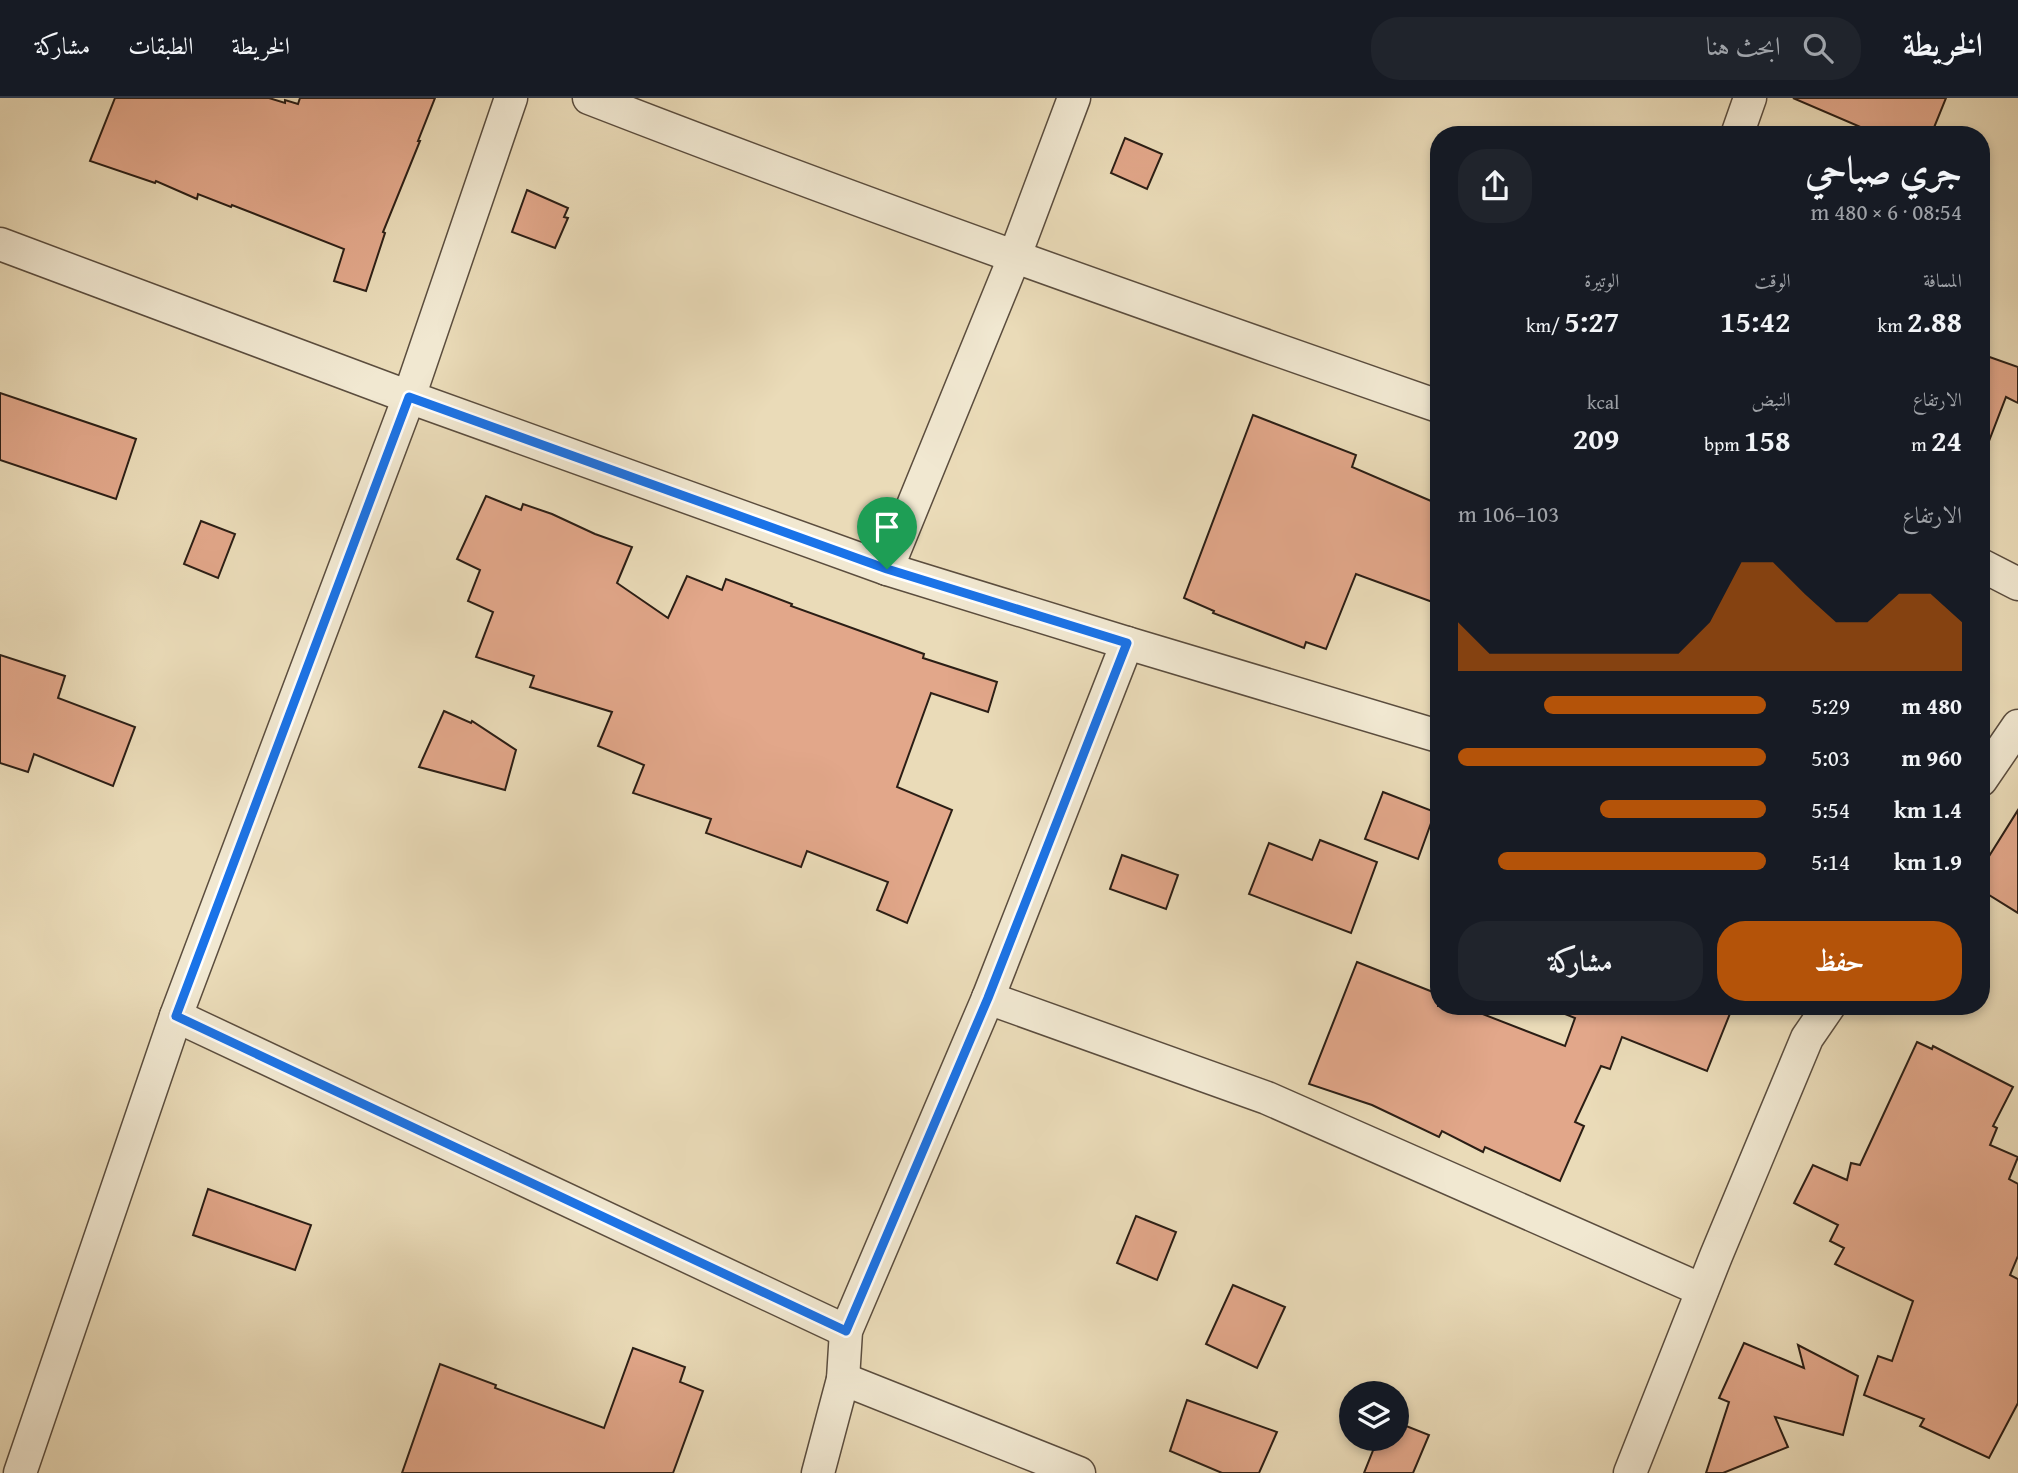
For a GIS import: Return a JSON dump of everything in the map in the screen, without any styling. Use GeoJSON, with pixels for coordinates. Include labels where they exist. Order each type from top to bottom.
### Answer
{"type":"FeatureCollection","features":[{"type":"Feature","properties":{"kind":"street"},"geometry":{"type":"LineString","coordinates":[[20,1473],[176,1016],[409,397],[511,98]]}},
{"type":"Feature","properties":{"kind":"street"},"geometry":{"type":"LineString","coordinates":[[589,98],[1014,258],[1430,403]]}},
{"type":"Feature","properties":{"kind":"street"},"geometry":{"type":"LineString","coordinates":[[887,569],[1014,258],[1074,98]]}},
{"type":"Feature","properties":{"kind":"street"},"geometry":{"type":"LineString","coordinates":[[1740,126],[1750,98]]}},
{"type":"Feature","properties":{"kind":"street"},"geometry":{"type":"LineString","coordinates":[[0,244],[409,397],[887,569],[1430,734]]}},
{"type":"Feature","properties":{"kind":"street"},"geometry":{"type":"LineString","coordinates":[[1990,570],[2018,584]]}},
{"type":"Feature","properties":{"kind":"street"},"geometry":{"type":"LineString","coordinates":[[818,1473],[843,1379],[846,1331],[988,998],[1127,643]]}},
{"type":"Feature","properties":{"kind":"street"},"geometry":{"type":"LineString","coordinates":[[1990,767],[2018,726]]}},
{"type":"Feature","properties":{"kind":"street"},"geometry":{"type":"LineString","coordinates":[[988,998],[1267,1098],[1702,1290]]}},
{"type":"Feature","properties":{"kind":"street"},"geometry":{"type":"LineString","coordinates":[[1630,1473],[1702,1290],[1807,1038],[1823,1015]]}},
{"type":"Feature","properties":{"kind":"street"},"geometry":{"type":"LineString","coordinates":[[176,1016],[846,1331]]}},
{"type":"Feature","properties":{"kind":"street"},"geometry":{"type":"LineString","coordinates":[[843,1379],[1079,1473]]}},
{"type":"Feature","properties":{"kind":"building"},"geometry":{"type":"Polygon","coordinates":[[[115,98],[269,98],[298,104],[300,98],[435,98],[383,232],[385,233],[366,291],[334,281],[344,249],[232,205],[231,207],[198,194],[197,199],[156,181],[155,183],[90,161],[115,98]]]}},
{"type":"Feature","properties":{"kind":"building"},"geometry":{"type":"Polygon","coordinates":[[[1793,98],[1946,98],[1935,126],[1858,126],[1793,98]]]}},
{"type":"Feature","properties":{"kind":"building"},"geometry":{"type":"Polygon","coordinates":[[[1125,138],[1162,154],[1147,189],[1111,173],[1125,138]]]}},
{"type":"Feature","properties":{"kind":"building"},"geometry":{"type":"Polygon","coordinates":[[[527,190],[568,208],[564,217],[568,218],[555,248],[512,232],[527,190]]]}},
{"type":"Feature","properties":{"kind":"building"},"geometry":{"type":"Polygon","coordinates":[[[1990,357],[2018,367],[2018,403],[2006,397],[1990,438],[1990,357]]]}},
{"type":"Feature","properties":{"kind":"building"},"geometry":{"type":"Polygon","coordinates":[[[0,393],[136,439],[116,499],[0,460],[0,393]]]}},
{"type":"Feature","properties":{"kind":"building"},"geometry":{"type":"Polygon","coordinates":[[[1253,415],[1356,455],[1352,467],[1430,501],[1430,601],[1356,574],[1326,649],[1306,642],[1304,648],[1213,613],[1214,611],[1184,598],[1253,415]]]}},
{"type":"Feature","properties":{"kind":"building"},"geometry":{"type":"Polygon","coordinates":[[[486,496],[521,510],[523,504],[552,514],[632,547],[617,583],[668,618],[687,576],[722,590],[726,579],[792,604],[791,606],[924,654],[923,658],[997,682],[988,712],[931,693],[897,787],[952,810],[907,923],[877,910],[888,882],[807,851],[801,867],[706,833],[711,819],[633,793],[644,765],[598,746],[612,712],[530,687],[534,676],[476,657],[493,612],[468,601],[480,570],[457,559],[486,496]]]}},
{"type":"Feature","properties":{"kind":"building"},"geometry":{"type":"Polygon","coordinates":[[[201,521],[235,534],[218,578],[184,564],[201,521]]]}},
{"type":"Feature","properties":{"kind":"building"},"geometry":{"type":"Polygon","coordinates":[[[0,655],[65,676],[58,698],[135,727],[113,786],[34,754],[28,772],[0,763],[0,655]]]}},
{"type":"Feature","properties":{"kind":"building"},"geometry":{"type":"Polygon","coordinates":[[[444,711],[471,723],[472,721],[516,750],[505,790],[419,767],[444,711]]]}},
{"type":"Feature","properties":{"kind":"building"},"geometry":{"type":"Polygon","coordinates":[[[1383,792],[1430,810],[1430,826],[1418,859],[1365,839],[1383,792]]]}},
{"type":"Feature","properties":{"kind":"building"},"geometry":{"type":"Polygon","coordinates":[[[2018,810],[2018,913],[1990,896],[1990,855],[2018,810]]]}},
{"type":"Feature","properties":{"kind":"building"},"geometry":{"type":"Polygon","coordinates":[[[1320,840],[1377,862],[1351,933],[1249,894],[1269,843],[1312,860],[1320,840]]]}},
{"type":"Feature","properties":{"kind":"building"},"geometry":{"type":"Polygon","coordinates":[[[1122,855],[1178,875],[1166,909],[1110,889],[1122,855]]]}},
{"type":"Feature","properties":{"kind":"building"},"geometry":{"type":"Polygon","coordinates":[[[1357,962],[1430,991],[1430,1015],[1485,1015],[1565,1046],[1575,1018],[1568,1015],[1729,1015],[1707,1071],[1622,1037],[1610,1069],[1601,1066],[1575,1122],[1584,1126],[1560,1181],[1485,1147],[1483,1152],[1442,1131],[1439,1137],[1372,1105],[1309,1084],[1357,962]]]}},
{"type":"Feature","properties":{"kind":"building"},"geometry":{"type":"Polygon","coordinates":[[[1917,1042],[1932,1049],[1933,1046],[2013,1087],[1993,1126],[1997,1128],[1990,1145],[2018,1157],[2009,1179],[2018,1184],[2018,1256],[2010,1275],[2018,1279],[2018,1403],[1989,1458],[1920,1426],[1924,1419],[1864,1395],[1878,1356],[1892,1361],[1913,1301],[1835,1264],[1844,1248],[1830,1241],[1838,1225],[1794,1203],[1813,1165],[1847,1180],[1851,1163],[1860,1165],[1917,1042]]]}},
{"type":"Feature","properties":{"kind":"building"},"geometry":{"type":"Polygon","coordinates":[[[208,1189],[311,1225],[295,1270],[193,1235],[208,1189]]]}},
{"type":"Feature","properties":{"kind":"building"},"geometry":{"type":"Polygon","coordinates":[[[1136,1216],[1176,1232],[1157,1280],[1117,1263],[1136,1216]]]}},
{"type":"Feature","properties":{"kind":"building"},"geometry":{"type":"Polygon","coordinates":[[[1233,1285],[1285,1307],[1257,1368],[1206,1344],[1233,1285]]]}},
{"type":"Feature","properties":{"kind":"building"},"geometry":{"type":"Polygon","coordinates":[[[1744,1343],[1804,1368],[1798,1345],[1858,1376],[1843,1435],[1775,1417],[1788,1447],[1723,1473],[1706,1473],[1729,1402],[1719,1398],[1744,1343]]]}},
{"type":"Feature","properties":{"kind":"building"},"geometry":{"type":"Polygon","coordinates":[[[633,1348],[685,1367],[680,1382],[703,1391],[673,1473],[402,1473],[440,1364],[496,1385],[495,1388],[604,1428],[633,1348]]]}},
{"type":"Feature","properties":{"kind":"building"},"geometry":{"type":"Polygon","coordinates":[[[1187,1400],[1277,1432],[1259,1473],[1222,1473],[1170,1451],[1187,1400]]]}},
{"type":"Feature","properties":{"kind":"building"},"geometry":{"type":"Polygon","coordinates":[[[1409,1427],[1429,1435],[1413,1473],[1364,1473],[1373,1451],[1409,1451],[1409,1427]]]}},
{"type":"Feature","properties":{"kind":"route"},"geometry":{"type":"LineString","coordinates":[[409,397],[887,569],[1127,643],[988,998],[846,1331],[176,1016],[409,397]]}}]}
